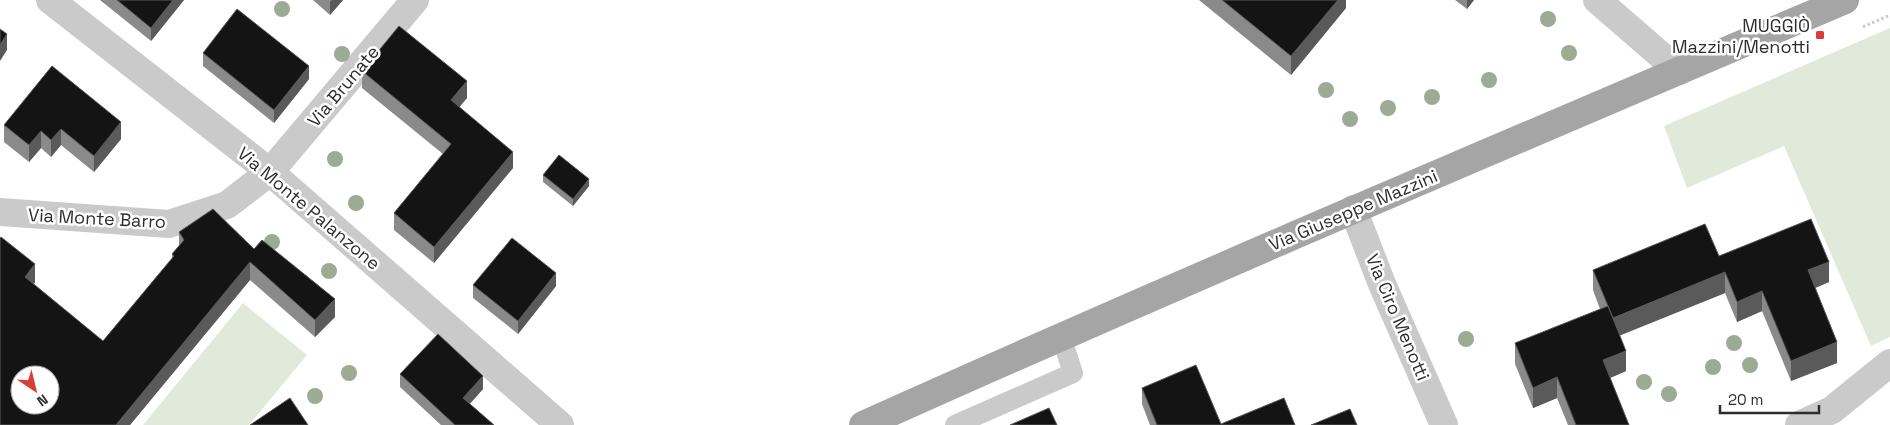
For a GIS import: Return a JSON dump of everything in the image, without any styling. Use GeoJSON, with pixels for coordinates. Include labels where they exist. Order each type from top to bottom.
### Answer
{"type":"FeatureCollection","features":[{"type":"Feature","properties":{"kind":"main road","name":"Via Giuseppe Mazzini"},"geometry":{"type":"LineString","coordinates":[[863,425],[1352,209],[1845,0]]}},
{"type":"Feature","properties":{"kind":"street","name":"Via Monte Palanzone"},"geometry":{"type":"LineString","coordinates":[[50,0],[270,172],[560,425]]}},
{"type":"Feature","properties":{"kind":"street","name":"Via Brunate"},"geometry":{"type":"LineString","coordinates":[[270,172],[415,0]]}},
{"type":"Feature","properties":{"kind":"street"},"geometry":{"type":"LineString","coordinates":[[1598,0],[1679,71]]}},
{"type":"Feature","properties":{"kind":"street","name":"Via Monte Barro"},"geometry":{"type":"LineString","coordinates":[[0,212],[169,224],[227,205],[270,172]]}},
{"type":"Feature","properties":{"kind":"street","name":"Via Ciro Menotti"},"geometry":{"type":"LineString","coordinates":[[1352,209],[1382,284],[1444,425]]}},
{"type":"Feature","properties":{"kind":"street"},"geometry":{"type":"LineString","coordinates":[[1799,425],[1832,410],[1890,363]]}},
{"type":"Feature","properties":{"kind":"lane"},"geometry":{"type":"LineString","coordinates":[[955,425],[1073,374],[1061,336]]}},
{"type":"Feature","properties":{"kind":"shaded area"},"geometry":{"type":"Polygon","coordinates":[[[1890,28],[1890,337],[1871,346],[1784,146],[1687,188],[1664,126],[1890,28]]]}},
{"type":"Feature","properties":{"kind":"shaded area"},"geometry":{"type":"Polygon","coordinates":[[[243,303],[307,355],[249,425],[143,425],[243,303]]]}},
{"type":"Feature","properties":{"kind":"building"},"geometry":{"type":"Polygon","coordinates":[[[117,0],[173,0],[151,28],[117,0]]]}},
{"type":"Feature","properties":{"kind":"building"},"geometry":{"type":"Polygon","coordinates":[[[1222,0],[1338,0],[1291,56],[1222,0]]]}},
{"type":"Feature","properties":{"kind":"building"},"geometry":{"type":"Polygon","coordinates":[[[237,9],[309,66],[274,110],[203,53],[237,9]]]}},
{"type":"Feature","properties":{"kind":"building"},"geometry":{"type":"Polygon","coordinates":[[[399,26],[467,81],[451,100],[513,152],[434,247],[394,213],[451,144],[362,71],[399,26]]]}},
{"type":"Feature","properties":{"kind":"building"},"geometry":{"type":"Polygon","coordinates":[[[0,29],[7,34],[0,45],[0,29]]]}},
{"type":"Feature","properties":{"kind":"building"},"geometry":{"type":"Polygon","coordinates":[[[52,66],[121,122],[94,156],[61,129],[51,140],[41,131],[29,145],[4,125],[52,66]]]}},
{"type":"Feature","properties":{"kind":"building"},"geometry":{"type":"Polygon","coordinates":[[[559,155],[589,179],[573,199],[543,175],[559,155]]]}},
{"type":"Feature","properties":{"kind":"building"},"geometry":{"type":"Polygon","coordinates":[[[213,209],[254,249],[262,240],[335,299],[315,320],[250,262],[116,425],[0,425],[0,238],[35,264],[25,277],[103,341],[174,256],[172,254],[184,240],[179,232],[213,209]]]}},
{"type":"Feature","properties":{"kind":"building"},"geometry":{"type":"Polygon","coordinates":[[[1811,219],[1829,262],[1808,270],[1837,342],[1791,361],[1762,291],[1737,302],[1725,272],[1613,318],[1593,270],[1705,224],[1719,256],[1811,219]]]}},
{"type":"Feature","properties":{"kind":"building"},"geometry":{"type":"Polygon","coordinates":[[[512,238],[556,273],[518,321],[473,285],[512,238]]]}},
{"type":"Feature","properties":{"kind":"building"},"geometry":{"type":"Polygon","coordinates":[[[1608,306],[1626,351],[1603,360],[1629,425],[1576,425],[1557,377],[1533,388],[1515,343],[1608,306]]]}},
{"type":"Feature","properties":{"kind":"building"},"geometry":{"type":"Polygon","coordinates":[[[438,334],[483,376],[463,398],[494,425],[455,425],[400,374],[438,334]]]}},
{"type":"Feature","properties":{"kind":"building"},"geometry":{"type":"Polygon","coordinates":[[[1196,365],[1221,424],[1284,398],[1295,425],[1157,425],[1142,388],[1196,365]]]}},
{"type":"Feature","properties":{"kind":"building"},"geometry":{"type":"Polygon","coordinates":[[[290,398],[308,425],[250,425],[290,398]]]}},
{"type":"Feature","properties":{"kind":"building"},"geometry":{"type":"Polygon","coordinates":[[[1049,408],[1057,425],[1010,425],[1049,408]]]}},
{"type":"Feature","properties":{"kind":"building"},"geometry":{"type":"Polygon","coordinates":[[[1350,409],[1357,425],[1311,425],[1350,409]]]}},
{"type":"Feature","properties":{"kind":"place","name":"MUGGIÒ Mazzini/Menotti"},"geometry":{"type":"Point","coordinates":[1820,35]}}]}
